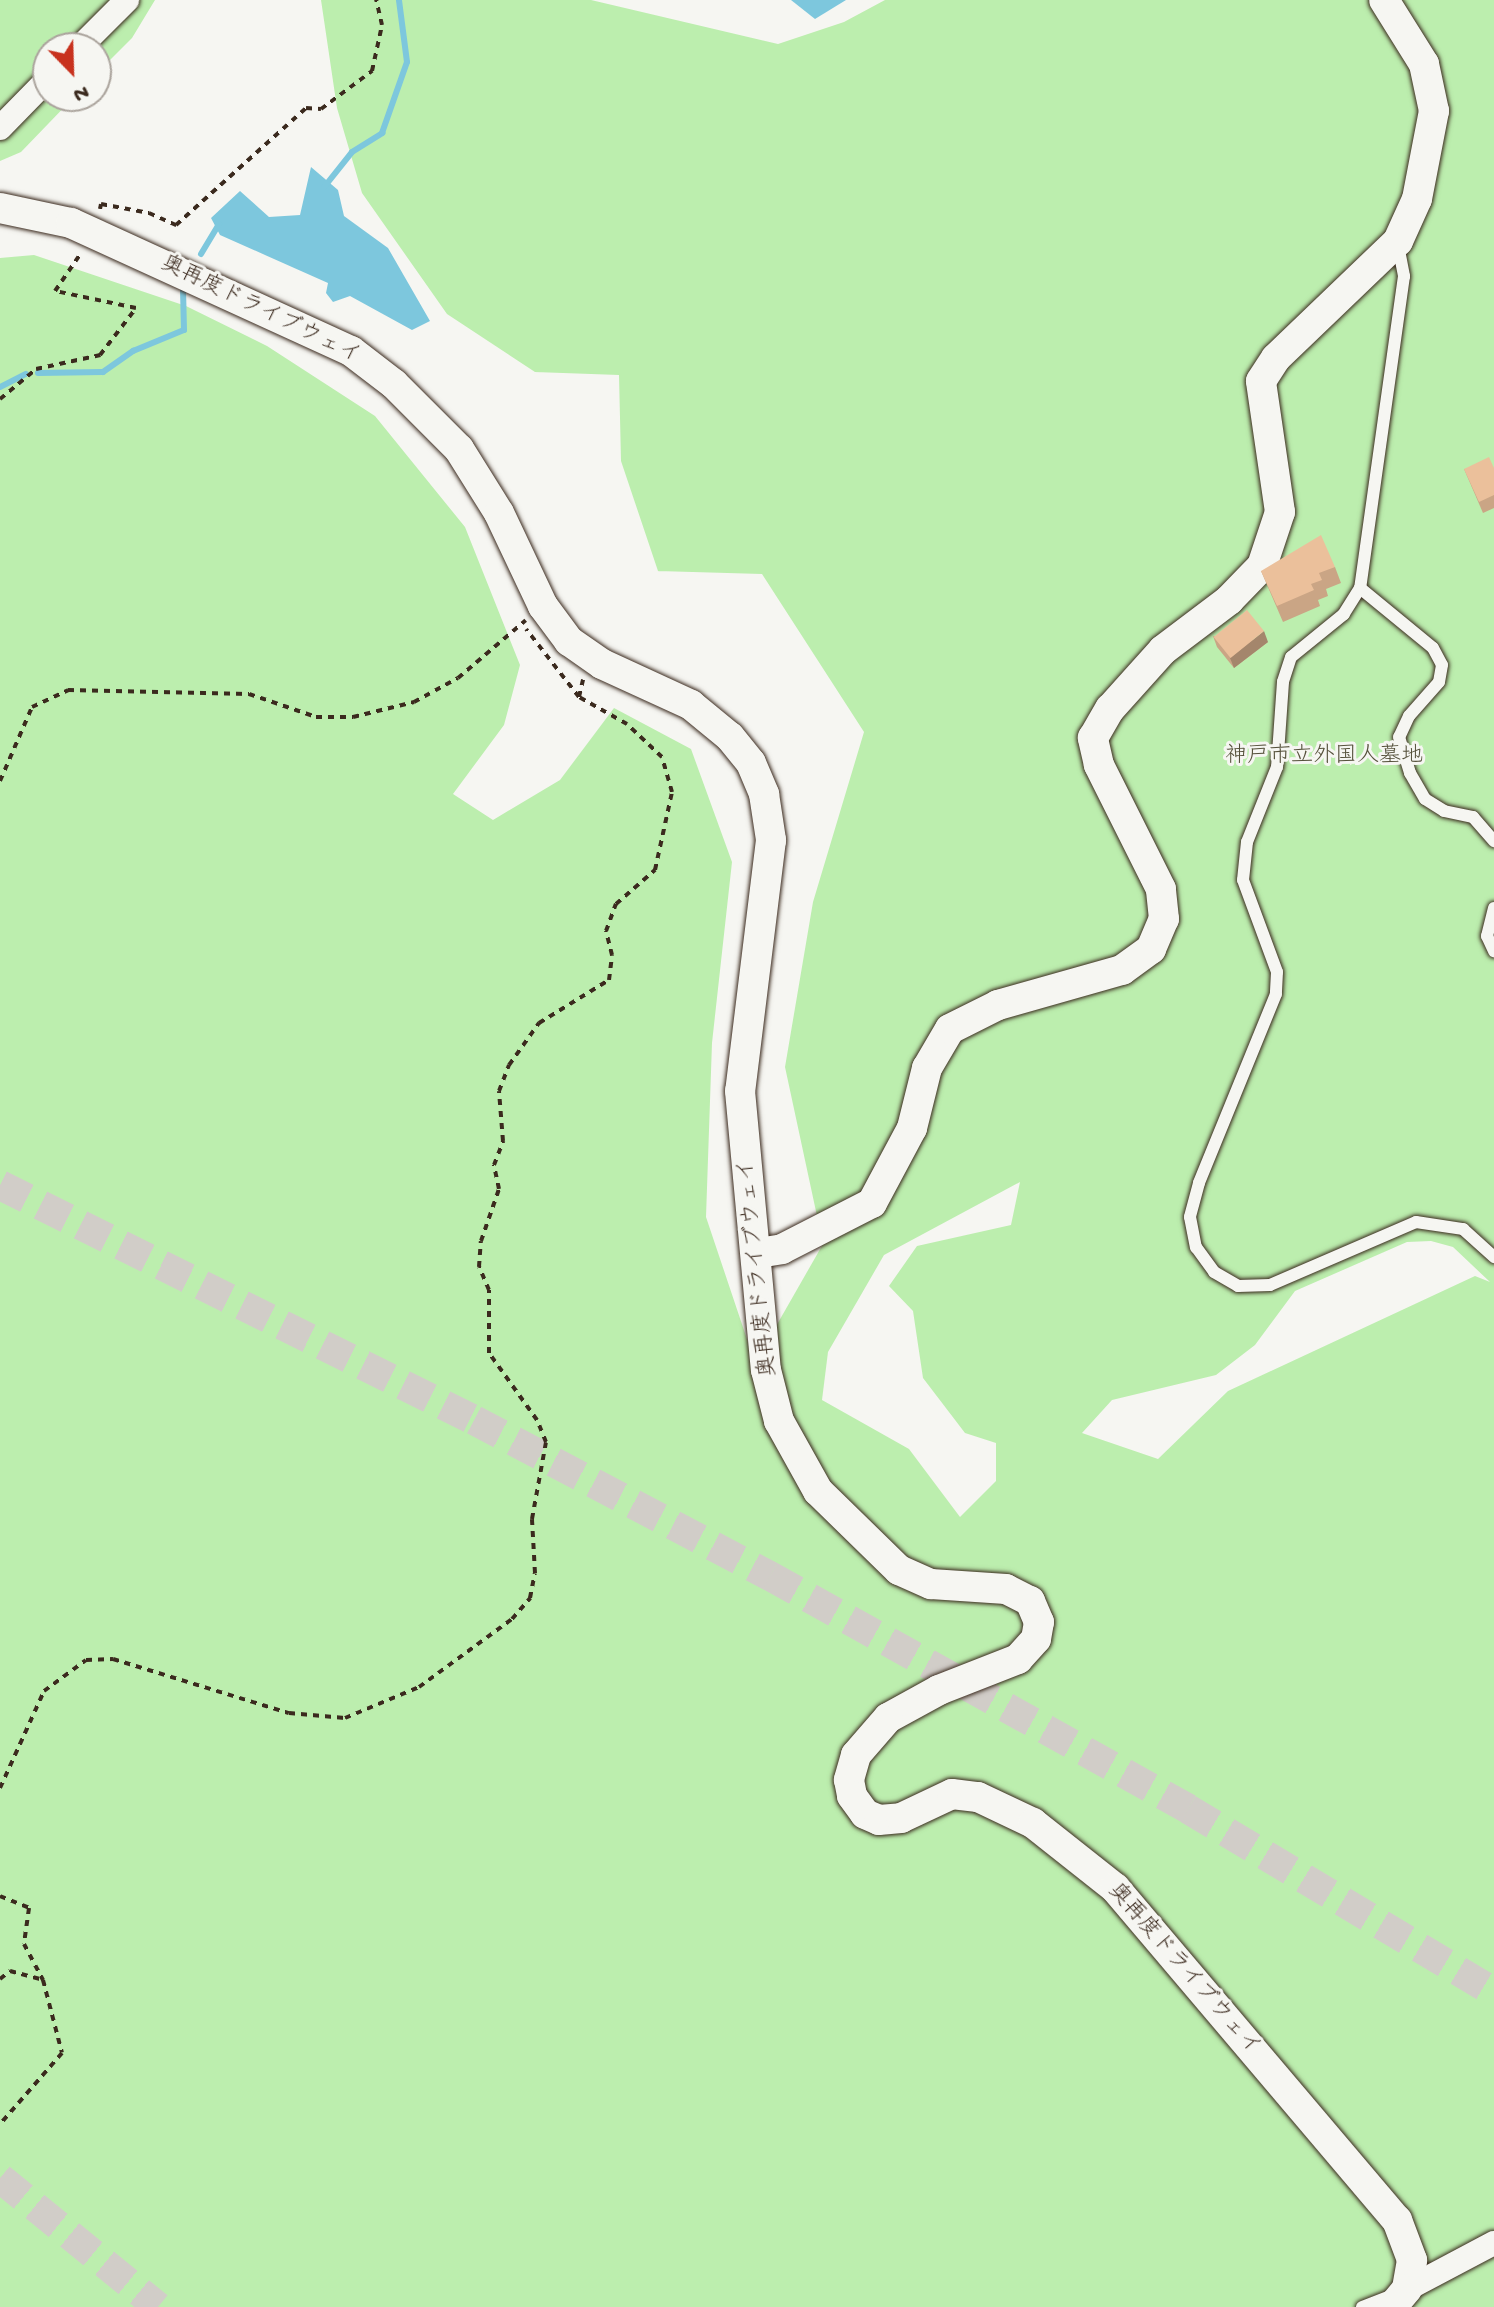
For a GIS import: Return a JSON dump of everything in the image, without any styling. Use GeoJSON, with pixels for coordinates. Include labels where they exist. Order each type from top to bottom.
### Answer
{"type":"FeatureCollection","features":[{"type":"Feature","properties":{"kind":"street"},"geometry":{"type":"LineString","coordinates":[[95,32],[127,0]]}},
{"type":"Feature","properties":{"kind":"street"},"geometry":{"type":"LineString","coordinates":[[758,1253],[782,1249],[872,1203],[912,1128],[927,1068],[950,1029],[998,1005],[1122,970],[1151,949],[1164,919],[1161,889],[1099,765],[1093,738],[1110,709],[1163,650],[1229,600],[1262,566],[1280,512],[1261,381],[1276,358],[1398,241],[1417,199],[1434,111],[1424,64],[1384,0]]}},
{"type":"Feature","properties":{"kind":"street"},"geometry":{"type":"LineString","coordinates":[[0,128],[32,95]]}},
{"type":"Feature","properties":{"kind":"street","name":"奥再度ドライブウェイ"},"geometry":{"type":"LineString","coordinates":[[0,208],[71,223],[351,351],[394,384],[459,449],[499,513],[533,615],[602,664],[691,705],[730,737],[751,763],[764,794],[771,840],[766,901],[740,1091],[758,1253],[766,1370],[779,1421],[818,1491],[899,1570],[931,1584],[1006,1589],[1030,1601],[1039,1622],[1036,1639],[1018,1659],[939,1690],[888,1718],[856,1755],[849,1780],[852,1796],[865,1814],[879,1820],[901,1818],[952,1794],[978,1797],[1033,1823],[1115,1888],[1397,2220],[1412,2260],[1399,2298]]}},
{"type":"Feature","properties":{"kind":"street"},"geometry":{"type":"LineString","coordinates":[[1399,2298],[1494,2243]]}},
{"type":"Feature","properties":{"kind":"lane"},"geometry":{"type":"LineString","coordinates":[[1398,241],[1404,276],[1360,588],[1344,614],[1291,657],[1283,682],[1277,767],[1247,842],[1243,880],[1277,972],[1276,994],[1199,1183],[1190,1217],[1196,1247],[1214,1272],[1238,1286],[1270,1285],[1416,1222],[1463,1229],[1494,1257]]}},
{"type":"Feature","properties":{"kind":"lane"},"geometry":{"type":"LineString","coordinates":[[1360,588],[1433,648],[1442,665],[1439,682],[1399,737],[1410,773],[1425,799],[1444,811],[1473,817],[1494,841]]}},
{"type":"Feature","properties":{"kind":"lane"},"geometry":{"type":"LineString","coordinates":[[1494,908],[1487,936],[1494,951]]}},
{"type":"Feature","properties":{"kind":"lane"},"geometry":{"type":"LineString","coordinates":[[1362,2307],[1399,2298]]}},
{"type":"Feature","properties":{"kind":"path"},"geometry":{"type":"LineString","coordinates":[[100,214],[101,204],[149,213],[176,225],[306,108],[321,109],[372,71],[382,25],[376,0]]}},
{"type":"Feature","properties":{"kind":"path"},"geometry":{"type":"LineString","coordinates":[[0,399],[36,369],[100,355],[136,308],[55,291],[82,251]]}},
{"type":"Feature","properties":{"kind":"path"},"geometry":{"type":"LineString","coordinates":[[0,781],[32,707],[68,690],[249,694],[316,717],[353,717],[414,702],[458,678],[533,615],[579,697],[627,724],[662,757],[672,792],[655,870],[616,904],[606,931],[612,955],[609,980],[539,1023],[509,1065],[499,1091],[503,1141],[494,1165],[499,1189],[481,1241],[479,1267],[489,1290],[489,1353],[537,1420],[546,1442],[532,1519],[535,1573],[530,1598],[512,1619],[419,1687],[345,1718],[289,1713],[113,1659],[86,1660],[44,1691],[0,1788]]}},
{"type":"Feature","properties":{"kind":"path"},"geometry":{"type":"LineString","coordinates":[[0,1896],[29,1908],[24,1944],[43,1980],[62,2053],[0,2124]]}},
{"type":"Feature","properties":{"kind":"path"},"geometry":{"type":"LineString","coordinates":[[0,1979],[10,1971],[43,1980]]}},
{"type":"Feature","properties":{"kind":"green space"},"geometry":{"type":"Polygon","coordinates":[[[0,0],[155,0],[132,38],[112,58],[112,32],[32,32],[32,112],[60,112],[21,152],[0,161],[0,0]]]}},
{"type":"Feature","properties":{"kind":"green space","name":"神戸市立外国人墓地"},"geometry":{"type":"Polygon","coordinates":[[[321,0],[591,0],[778,44],[844,22],[885,0],[1494,0],[1494,2307],[0,2307],[0,258],[34,255],[186,306],[267,346],[375,416],[465,527],[520,665],[504,725],[453,794],[493,820],[560,780],[614,708],[691,749],[732,862],[712,1043],[706,1217],[755,1363],[823,1244],[785,1067],[813,902],[864,732],[762,574],[658,571],[621,461],[619,375],[535,372],[447,314],[362,193],[337,108],[321,0]],[[1020,1182],[884,1255],[828,1352],[822,1400],[909,1449],[960,1517],[996,1481],[996,1443],[965,1433],[923,1378],[913,1311],[889,1286],[917,1246],[1011,1225],[1020,1182]],[[1431,1241],[1407,1242],[1295,1291],[1255,1345],[1216,1375],[1112,1400],[1082,1433],[1158,1459],[1228,1391],[1475,1276],[1490,1282],[1453,1247],[1431,1241]]]}},
{"type":"Feature","properties":{"kind":"water"},"geometry":{"type":"Polygon","coordinates":[[[791,0],[846,0],[815,19],[791,0]]]}},
{"type":"Feature","properties":{"kind":"water"},"geometry":{"type":"Polygon","coordinates":[[[311,167],[338,190],[344,216],[388,248],[430,321],[412,330],[350,296],[333,302],[326,293],[328,283],[220,235],[211,218],[240,191],[269,217],[300,215],[311,167]]]}},
{"type":"Feature","properties":{"kind":"building"},"geometry":{"type":"Polygon","coordinates":[[[1489,457],[1494,468],[1494,495],[1479,502],[1464,469],[1489,457]]]}},
{"type":"Feature","properties":{"kind":"building"},"geometry":{"type":"Polygon","coordinates":[[[1321,535],[1335,567],[1319,573],[1322,580],[1311,584],[1314,590],[1277,606],[1261,571],[1321,535]]]}},
{"type":"Feature","properties":{"kind":"building"},"geometry":{"type":"Polygon","coordinates":[[[1247,610],[1264,631],[1231,658],[1214,637],[1247,610]]]}},
{"type":"Feature","properties":{"kind":"waterway"},"geometry":{"type":"LineString","coordinates":[[325,186],[352,152],[382,133],[407,62],[399,0]]}},
{"type":"Feature","properties":{"kind":"waterway"},"geometry":{"type":"LineString","coordinates":[[201,254],[219,224]]}},
{"type":"Feature","properties":{"kind":"waterway"},"geometry":{"type":"LineString","coordinates":[[38,373],[103,372],[133,351],[184,330],[183,289]]}},
{"type":"Feature","properties":{"kind":"waterway"},"geometry":{"type":"LineString","coordinates":[[0,387],[26,374]]}},
{"type":"Feature","properties":{"kind":"tunnel"},"geometry":{"type":"LineString","coordinates":[[0,1185],[474,1420],[770,1576],[1188,1809],[1494,1992]]}},
{"type":"Feature","properties":{"kind":"tunnel"},"geometry":{"type":"LineString","coordinates":[[0,2178],[158,2307]]}}]}
